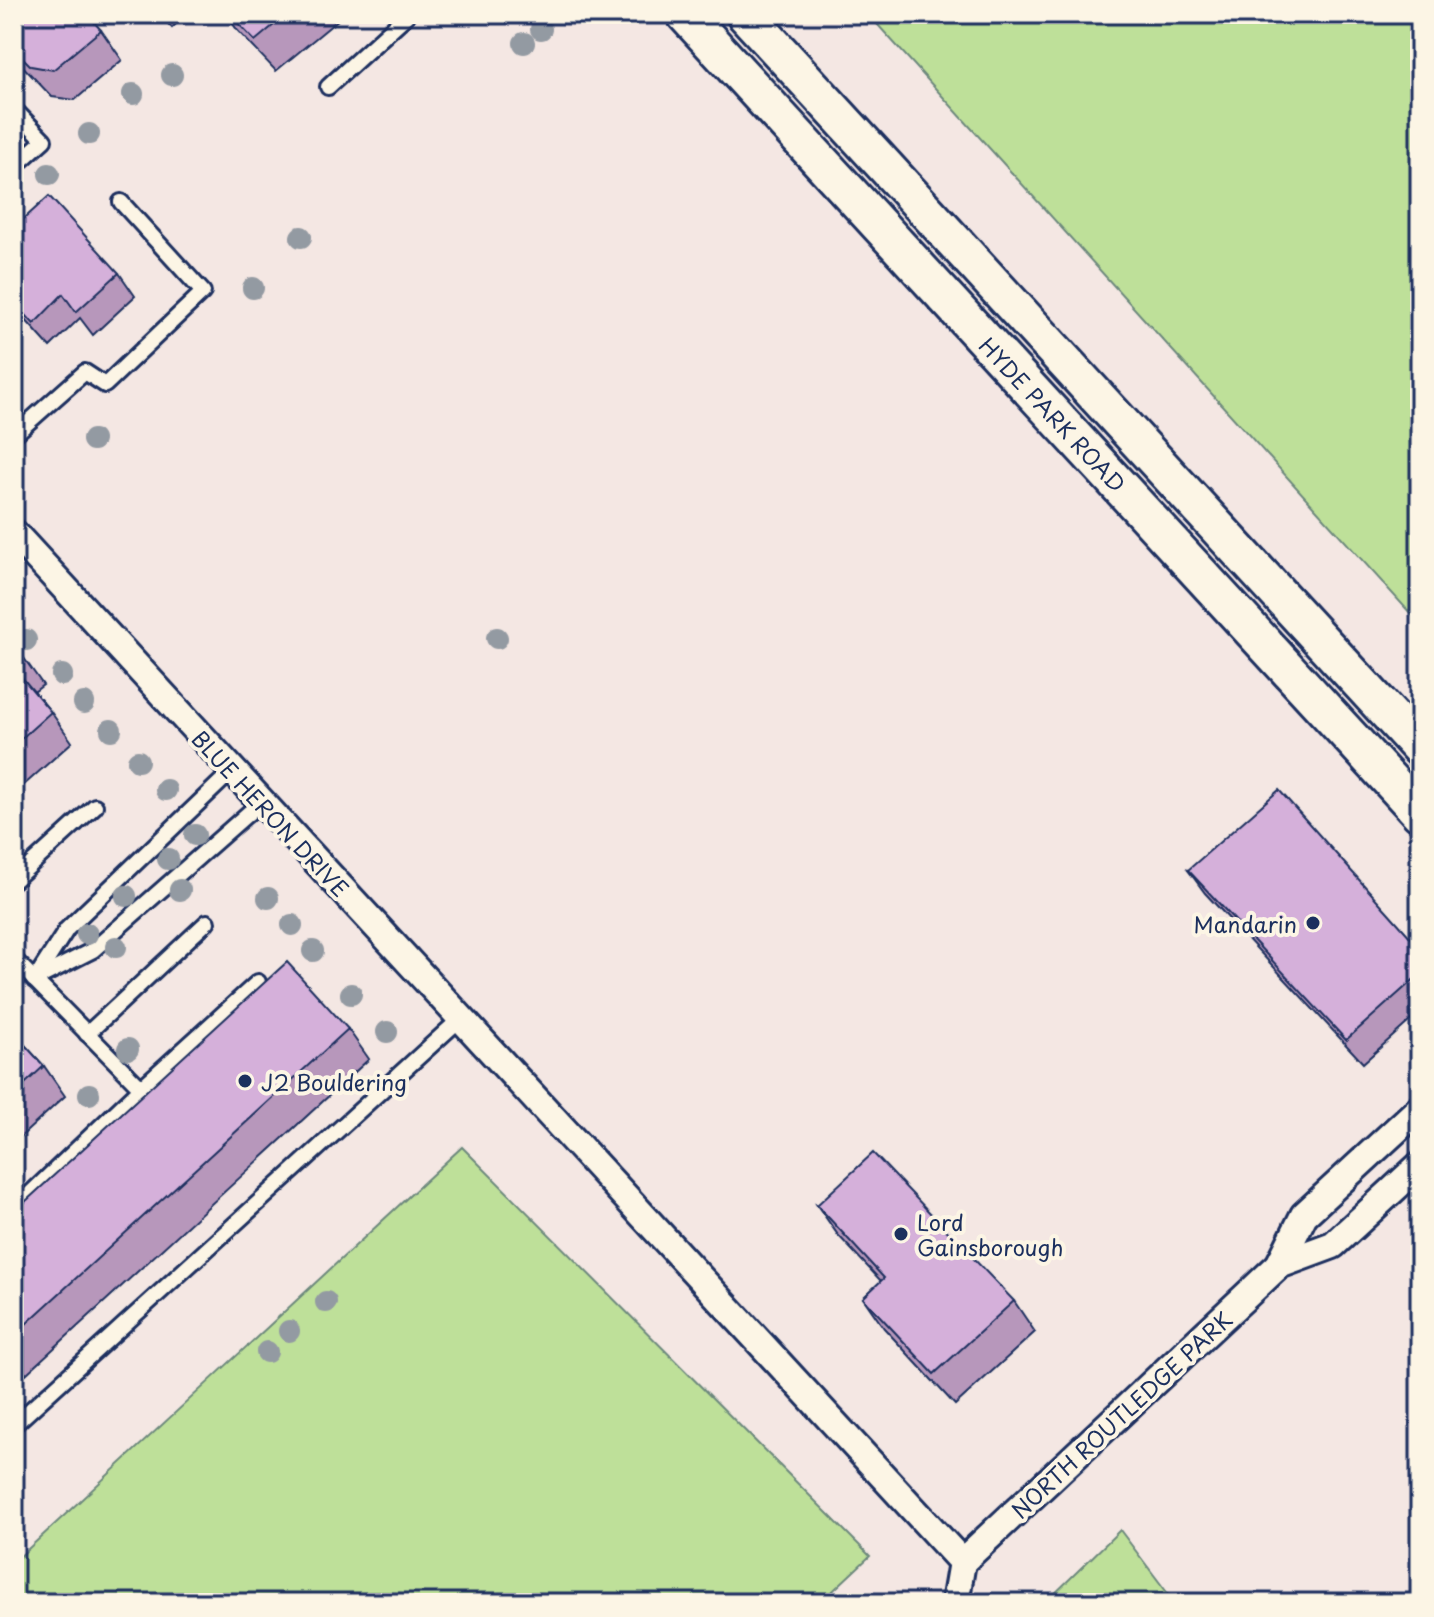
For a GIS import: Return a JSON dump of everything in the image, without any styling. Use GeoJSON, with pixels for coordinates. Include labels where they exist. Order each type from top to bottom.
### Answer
{"type":"FeatureCollection","features":[{"type":"Feature","properties":{"kind":"main road","name":"HYDE PARK ROAD"},"geometry":{"type":"LineString","coordinates":[[685,14],[1420,813]]}},
{"type":"Feature","properties":{"kind":"main road","name":"HYDE PARK ROAD"},"geometry":{"type":"LineString","coordinates":[[745,14],[1420,748]]}},
{"type":"Feature","properties":{"kind":"street","name":"BLUE HERON DRIVE"},"geometry":{"type":"LineString","coordinates":[[14,533],[962,1562]]}},
{"type":"Feature","properties":{"kind":"street"},"geometry":{"type":"LineString","coordinates":[[1279,1265],[1304,1215],[1420,1108]]}},
{"type":"Feature","properties":{"kind":"street"},"geometry":{"type":"LineString","coordinates":[[1279,1265],[1333,1245],[1420,1165]]}},
{"type":"Feature","properties":{"kind":"street","name":"NORTH ROUTLEDGE PARK"},"geometry":{"type":"LineString","coordinates":[[962,1562],[1279,1265]]}},
{"type":"Feature","properties":{"kind":"street"},"geometry":{"type":"LineString","coordinates":[[955,1603],[962,1562]]}},
{"type":"Feature","properties":{"kind":"lane"},"geometry":{"type":"LineString","coordinates":[[328,87],[408,14]]}},
{"type":"Feature","properties":{"kind":"lane"},"geometry":{"type":"LineString","coordinates":[[14,109],[44,140],[14,167]]}},
{"type":"Feature","properties":{"kind":"lane"},"geometry":{"type":"LineString","coordinates":[[14,435],[85,372],[105,385],[203,292],[121,202]]}},
{"type":"Feature","properties":{"kind":"lane"},"geometry":{"type":"LineString","coordinates":[[34,980],[67,929],[232,771]]}},
{"type":"Feature","properties":{"kind":"lane"},"geometry":{"type":"LineString","coordinates":[[34,980],[93,950],[261,802]]}},
{"type":"Feature","properties":{"kind":"lane"},"geometry":{"type":"LineString","coordinates":[[14,880],[95,806]]}},
{"type":"Feature","properties":{"kind":"lane"},"geometry":{"type":"LineString","coordinates":[[87,1034],[207,922]]}},
{"type":"Feature","properties":{"kind":"lane"},"geometry":{"type":"LineString","coordinates":[[14,959],[141,1088]]}},
{"type":"Feature","properties":{"kind":"lane"},"geometry":{"type":"LineString","coordinates":[[14,1209],[258,982]]}},
{"type":"Feature","properties":{"kind":"lane"},"geometry":{"type":"LineString","coordinates":[[14,1425],[460,1019]]}},
{"type":"Feature","properties":{"kind":"green space"},"geometry":{"type":"Polygon","coordinates":[[[868,14],[1420,14],[1420,624],[868,14]]]}},
{"type":"Feature","properties":{"kind":"green space"},"geometry":{"type":"Polygon","coordinates":[[[462,1147],[870,1556],[820,1603],[14,1603],[14,1562],[462,1147]]]}},
{"type":"Feature","properties":{"kind":"green space"},"geometry":{"type":"Polygon","coordinates":[[[1120,1530],[1175,1603],[1045,1603],[1120,1530]]]}},
{"type":"Feature","properties":{"kind":"building"},"geometry":{"type":"Polygon","coordinates":[[[14,14],[87,14],[101,30],[53,70],[31,66],[14,49],[14,14]]]}},
{"type":"Feature","properties":{"kind":"building"},"geometry":{"type":"Polygon","coordinates":[[[229,14],[287,14],[255,41],[229,14]]]}},
{"type":"Feature","properties":{"kind":"building"},"geometry":{"type":"Polygon","coordinates":[[[49,196],[119,273],[76,312],[63,294],[34,324],[14,302],[14,226],[49,196]]]}},
{"type":"Feature","properties":{"kind":"building"},"geometry":{"type":"Polygon","coordinates":[[[14,644],[22,654],[14,660],[14,644]]]}},
{"type":"Feature","properties":{"kind":"building"},"geometry":{"type":"Polygon","coordinates":[[[14,668],[51,712],[14,745],[14,668]]]}},
{"type":"Feature","properties":{"kind":"building","name":"Mandarin"},"geometry":{"type":"Polygon","coordinates":[[[1279,790],[1420,948],[1420,974],[1346,1040],[1188,870],[1279,790]]]}},
{"type":"Feature","properties":{"kind":"building"},"geometry":{"type":"Polygon","coordinates":[[[287,962],[348,1029],[14,1335],[14,1212],[287,962]]]}},
{"type":"Feature","properties":{"kind":"building"},"geometry":{"type":"Polygon","coordinates":[[[14,1033],[44,1066],[14,1094],[14,1033]]]}},
{"type":"Feature","properties":{"kind":"building"},"geometry":{"type":"Polygon","coordinates":[[[873,1153],[1014,1301],[934,1374],[863,1298],[884,1278],[817,1205],[873,1153]]]}},
{"type":"Feature","properties":{"kind":"place","name":"Mandarin"},"geometry":{"type":"Point","coordinates":[1313,923]}},
{"type":"Feature","properties":{"kind":"place","name":"J2 Bouldering"},"geometry":{"type":"Point","coordinates":[245,1081]}},
{"type":"Feature","properties":{"kind":"place","name":"Lord Gainsborough"},"geometry":{"type":"Point","coordinates":[901,1234]}}]}
